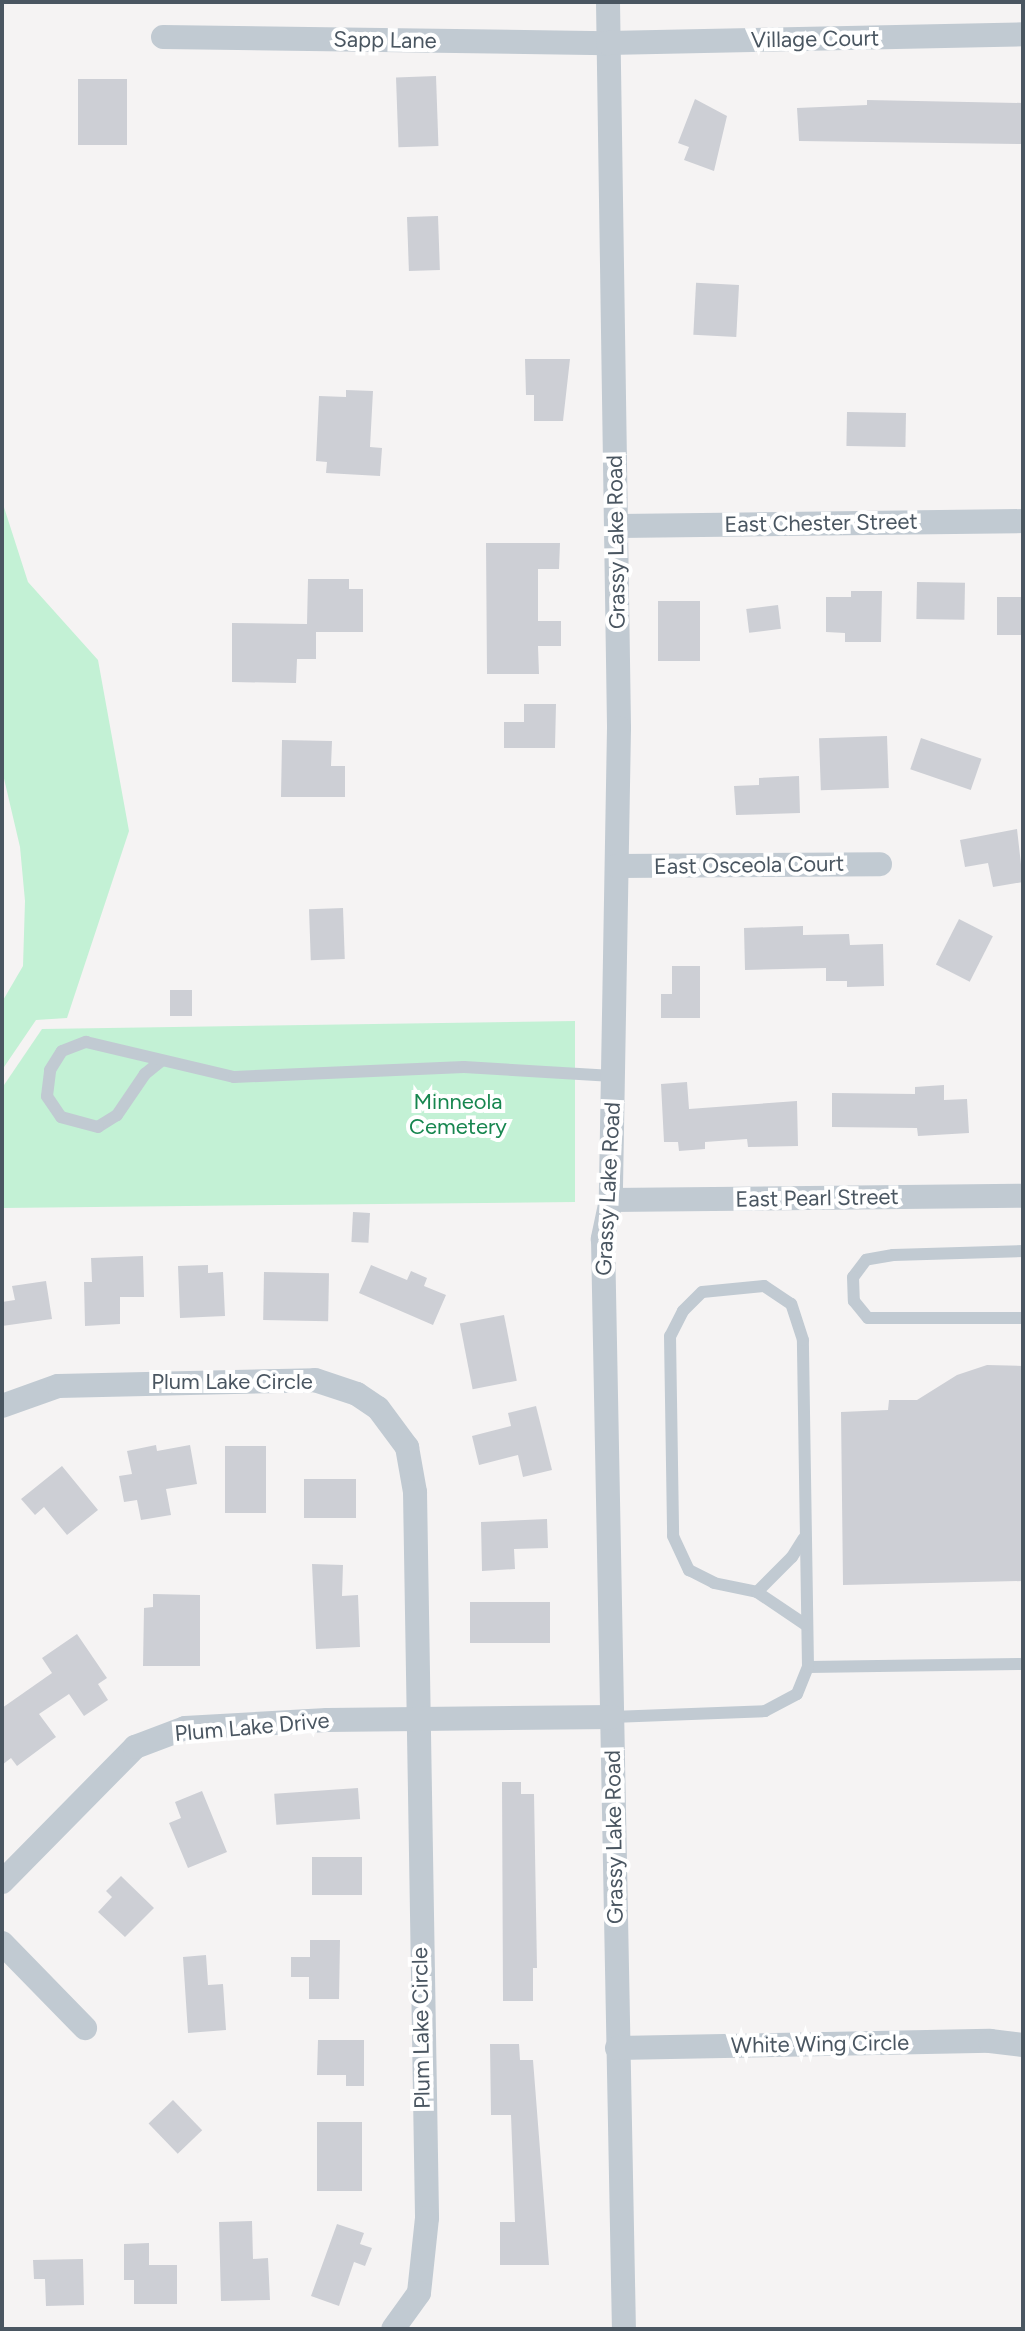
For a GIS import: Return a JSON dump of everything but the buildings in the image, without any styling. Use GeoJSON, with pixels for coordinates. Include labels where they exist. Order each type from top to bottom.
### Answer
{"type":"FeatureCollection","features":[{"type":"Feature","properties":{"kind":"street","name":"Grassy Lake Road"},"geometry":{"type":"LineString","coordinates":[[608,2],[611,367],[619,526],[611,1200],[603,1239],[624,2329]]}},
{"type":"Feature","properties":{"kind":"street","name":"Village Court"},"geometry":{"type":"LineString","coordinates":[[608,43],[1023,34]]}},
{"type":"Feature","properties":{"kind":"street","name":"Sapp Lane"},"geometry":{"type":"LineString","coordinates":[[163,37],[608,43]]}},
{"type":"Feature","properties":{"kind":"street","name":"East Chester Street"},"geometry":{"type":"LineString","coordinates":[[619,526],[1023,521]]}},
{"type":"Feature","properties":{"kind":"street","name":"East Osceola Court"},"geometry":{"type":"LineString","coordinates":[[617,866],[880,864]]}},
{"type":"Feature","properties":{"kind":"street","name":"East Pearl Street"},"geometry":{"type":"LineString","coordinates":[[611,1200],[1023,1196]]}},
{"type":"Feature","properties":{"kind":"street","name":"Plum Lake Circle"},"geometry":{"type":"LineString","coordinates":[[2,1406],[58,1386],[315,1380],[357,1394],[378,1408],[394,1426],[412,1462],[427,2218],[419,2293],[393,2329]]}},
{"type":"Feature","properties":{"kind":"street"},"geometry":{"type":"LineString","coordinates":[[418,1718],[612,1717]]}},
{"type":"Feature","properties":{"kind":"street","name":"Plum Lake Drive"},"geometry":{"type":"LineString","coordinates":[[2,1882],[87,1791],[153,1737],[185,1728],[418,1718]]}},
{"type":"Feature","properties":{"kind":"street"},"geometry":{"type":"LineString","coordinates":[[2,1943],[85,2028]]}},
{"type":"Feature","properties":{"kind":"street","name":"White Wing Circle"},"geometry":{"type":"LineString","coordinates":[[617,2048],[990,2041],[1023,2045]]}},
{"type":"Feature","properties":{"kind":"lane"},"geometry":{"type":"LineString","coordinates":[[161,1061],[145,1074],[117,1115],[98,1127],[61,1117],[47,1096],[50,1070],[62,1051],[86,1042],[234,1077],[464,1067],[613,1076]]}},
{"type":"Feature","properties":{"kind":"lane"},"geometry":{"type":"LineString","coordinates":[[1023,1251],[893,1255],[866,1260],[853,1277],[854,1301],[868,1318],[1023,1318]]}},
{"type":"Feature","properties":{"kind":"lane"},"geometry":{"type":"LineString","coordinates":[[612,1717],[765,1711],[797,1694],[808,1667],[803,1340],[791,1304],[764,1286],[702,1292],[683,1311],[670,1336],[673,1536],[689,1570],[714,1583],[757,1592],[806,1625]]}},
{"type":"Feature","properties":{"kind":"lane"},"geometry":{"type":"LineString","coordinates":[[757,1592],[792,1557],[805,1535]]}},
{"type":"Feature","properties":{"kind":"lane"},"geometry":{"type":"LineString","coordinates":[[808,1667],[1023,1664]]}},
{"type":"Feature","properties":{"kind":"green space"},"geometry":{"type":"Polygon","coordinates":[[[2,501],[28,582],[98,660],[129,831],[67,1018],[36,1020],[2,1070],[2,1002],[23,966],[25,901],[20,847],[2,770],[2,501]]]}},
{"type":"Feature","properties":{"kind":"green space","name":"Minneola Cemetery"},"geometry":{"type":"Polygon","coordinates":[[[575,1021],[575,1202],[2,1208],[2,1088],[42,1029],[575,1021]]]}}]}
